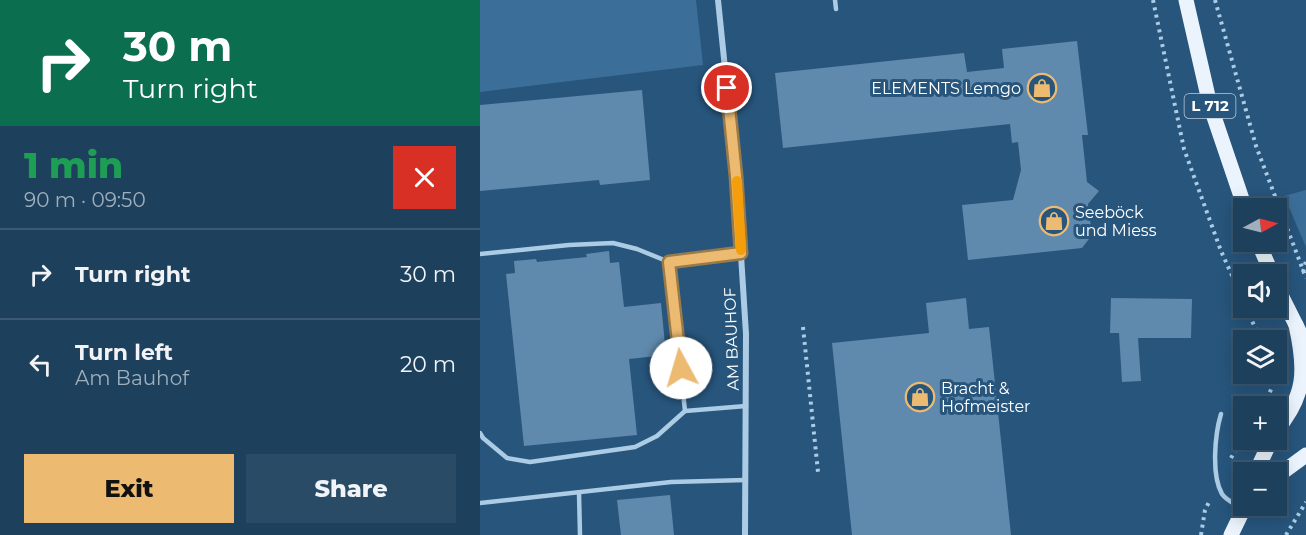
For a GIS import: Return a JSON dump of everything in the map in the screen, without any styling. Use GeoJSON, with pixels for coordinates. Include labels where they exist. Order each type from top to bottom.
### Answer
{"type":"FeatureCollection","features":[{"type":"Feature","properties":{"kind":"main road","name":"L 712"},"geometry":{"type":"LineString","coordinates":[[1185,0],[1210,105],[1242,198]]}},
{"type":"Feature","properties":{"kind":"main road"},"geometry":{"type":"LineString","coordinates":[[1287,307],[1306,345]]}},
{"type":"Feature","properties":{"kind":"main road"},"geometry":{"type":"LineString","coordinates":[[1289,417],[1300,396],[1303,369],[1296,325]]}},
{"type":"Feature","properties":{"kind":"main road"},"geometry":{"type":"LineString","coordinates":[[1289,417],[1306,410]]}},
{"type":"Feature","properties":{"kind":"main road"},"geometry":{"type":"LineString","coordinates":[[1287,469],[1306,455]]}},
{"type":"Feature","properties":{"kind":"main road"},"geometry":{"type":"LineString","coordinates":[[1231,535],[1240,516]]}},
{"type":"Feature","properties":{"kind":"street","name":"AM BAUHOF"},"geometry":{"type":"LineString","coordinates":[[718,0],[736,176],[746,334],[745,535]]}},
{"type":"Feature","properties":{"kind":"lane"},"geometry":{"type":"LineString","coordinates":[[835,0],[836,9]]}},
{"type":"Feature","properties":{"kind":"lane"},"geometry":{"type":"LineString","coordinates":[[480,254],[613,243],[637,249],[669,262],[741,253]]}},
{"type":"Feature","properties":{"kind":"lane"},"geometry":{"type":"LineString","coordinates":[[669,262],[685,411]]}},
{"type":"Feature","properties":{"kind":"lane"},"geometry":{"type":"LineString","coordinates":[[480,433],[507,458],[530,462],[635,447],[657,436],[685,411],[746,406]]}},
{"type":"Feature","properties":{"kind":"lane"},"geometry":{"type":"LineString","coordinates":[[1221,414],[1217,430],[1218,483],[1223,495],[1233,500]]}},
{"type":"Feature","properties":{"kind":"lane"},"geometry":{"type":"LineString","coordinates":[[480,503],[671,482],[746,480]]}},
{"type":"Feature","properties":{"kind":"lane"},"geometry":{"type":"LineString","coordinates":[[579,493],[579,535]]}},
{"type":"Feature","properties":{"kind":"path"},"geometry":{"type":"LineString","coordinates":[[1152,0],[1184,150],[1233,278]]}},
{"type":"Feature","properties":{"kind":"path"},"geometry":{"type":"LineString","coordinates":[[1215,0],[1256,146],[1306,279]]}},
{"type":"Feature","properties":{"kind":"path"},"geometry":{"type":"LineString","coordinates":[[1303,272],[1306,261]]}},
{"type":"Feature","properties":{"kind":"path"},"geometry":{"type":"LineString","coordinates":[[802,327],[818,472]]}},
{"type":"Feature","properties":{"kind":"path"},"geometry":{"type":"LineString","coordinates":[[1286,535],[1306,502]]}},
{"type":"Feature","properties":{"kind":"shaded area"},"geometry":{"type":"Polygon","coordinates":[[[480,0],[696,0],[703,65],[480,92],[480,0]]]}},
{"type":"Feature","properties":{"kind":"shaded area"},"geometry":{"type":"Polygon","coordinates":[[[1306,190],[1306,247],[1287,198],[1284,196],[1306,190]]]}},
{"type":"Feature","properties":{"kind":"building"},"geometry":{"type":"Polygon","coordinates":[[[1077,41],[1088,135],[1082,135],[1087,182],[1099,191],[1088,204],[1092,235],[1082,248],[968,260],[962,205],[1013,200],[1021,170],[1018,142],[1012,143],[1010,124],[783,148],[775,73],[964,53],[967,72],[1004,68],[1002,49],[1077,41]]]}},
{"type":"Feature","properties":{"kind":"building"},"geometry":{"type":"Polygon","coordinates":[[[642,90],[650,180],[600,185],[599,180],[480,191],[480,105],[642,90]]]}},
{"type":"Feature","properties":{"kind":"building"},"geometry":{"type":"Polygon","coordinates":[[[609,251],[610,263],[619,262],[624,307],[661,303],[666,355],[629,359],[637,435],[524,446],[506,274],[515,273],[514,261],[536,259],[537,262],[587,257],[586,254],[609,251]]]}},
{"type":"Feature","properties":{"kind":"building"},"geometry":{"type":"Polygon","coordinates":[[[966,298],[969,329],[989,327],[1011,535],[852,535],[832,343],[929,333],[926,303],[966,298]]]}},
{"type":"Feature","properties":{"kind":"building"},"geometry":{"type":"Polygon","coordinates":[[[1111,298],[1192,299],[1191,338],[1138,338],[1141,381],[1122,382],[1119,333],[1110,333],[1111,298]]]}},
{"type":"Feature","properties":{"kind":"building"},"geometry":{"type":"Polygon","coordinates":[[[670,495],[674,535],[621,535],[617,500],[670,495]]]}},
{"type":"Feature","properties":{"kind":"slow traffic"},"geometry":{"type":"LineString","coordinates":[[737,181],[741,250]]}},
{"type":"Feature","properties":{"kind":"place","name":"ELEMENTS Lemgo"},"geometry":{"type":"Point","coordinates":[1042,88]}},
{"type":"Feature","properties":{"kind":"place","name":"Seeböck und Miess"},"geometry":{"type":"Point","coordinates":[1054,221]}},
{"type":"Feature","properties":{"kind":"place","name":"Bracht & Hofmeister"},"geometry":{"type":"Point","coordinates":[920,397]}},
{"type":"Feature","properties":{"kind":"route"},"geometry":{"type":"LineString","coordinates":[[681,368],[669,262],[741,253],[727,88]]}}]}
